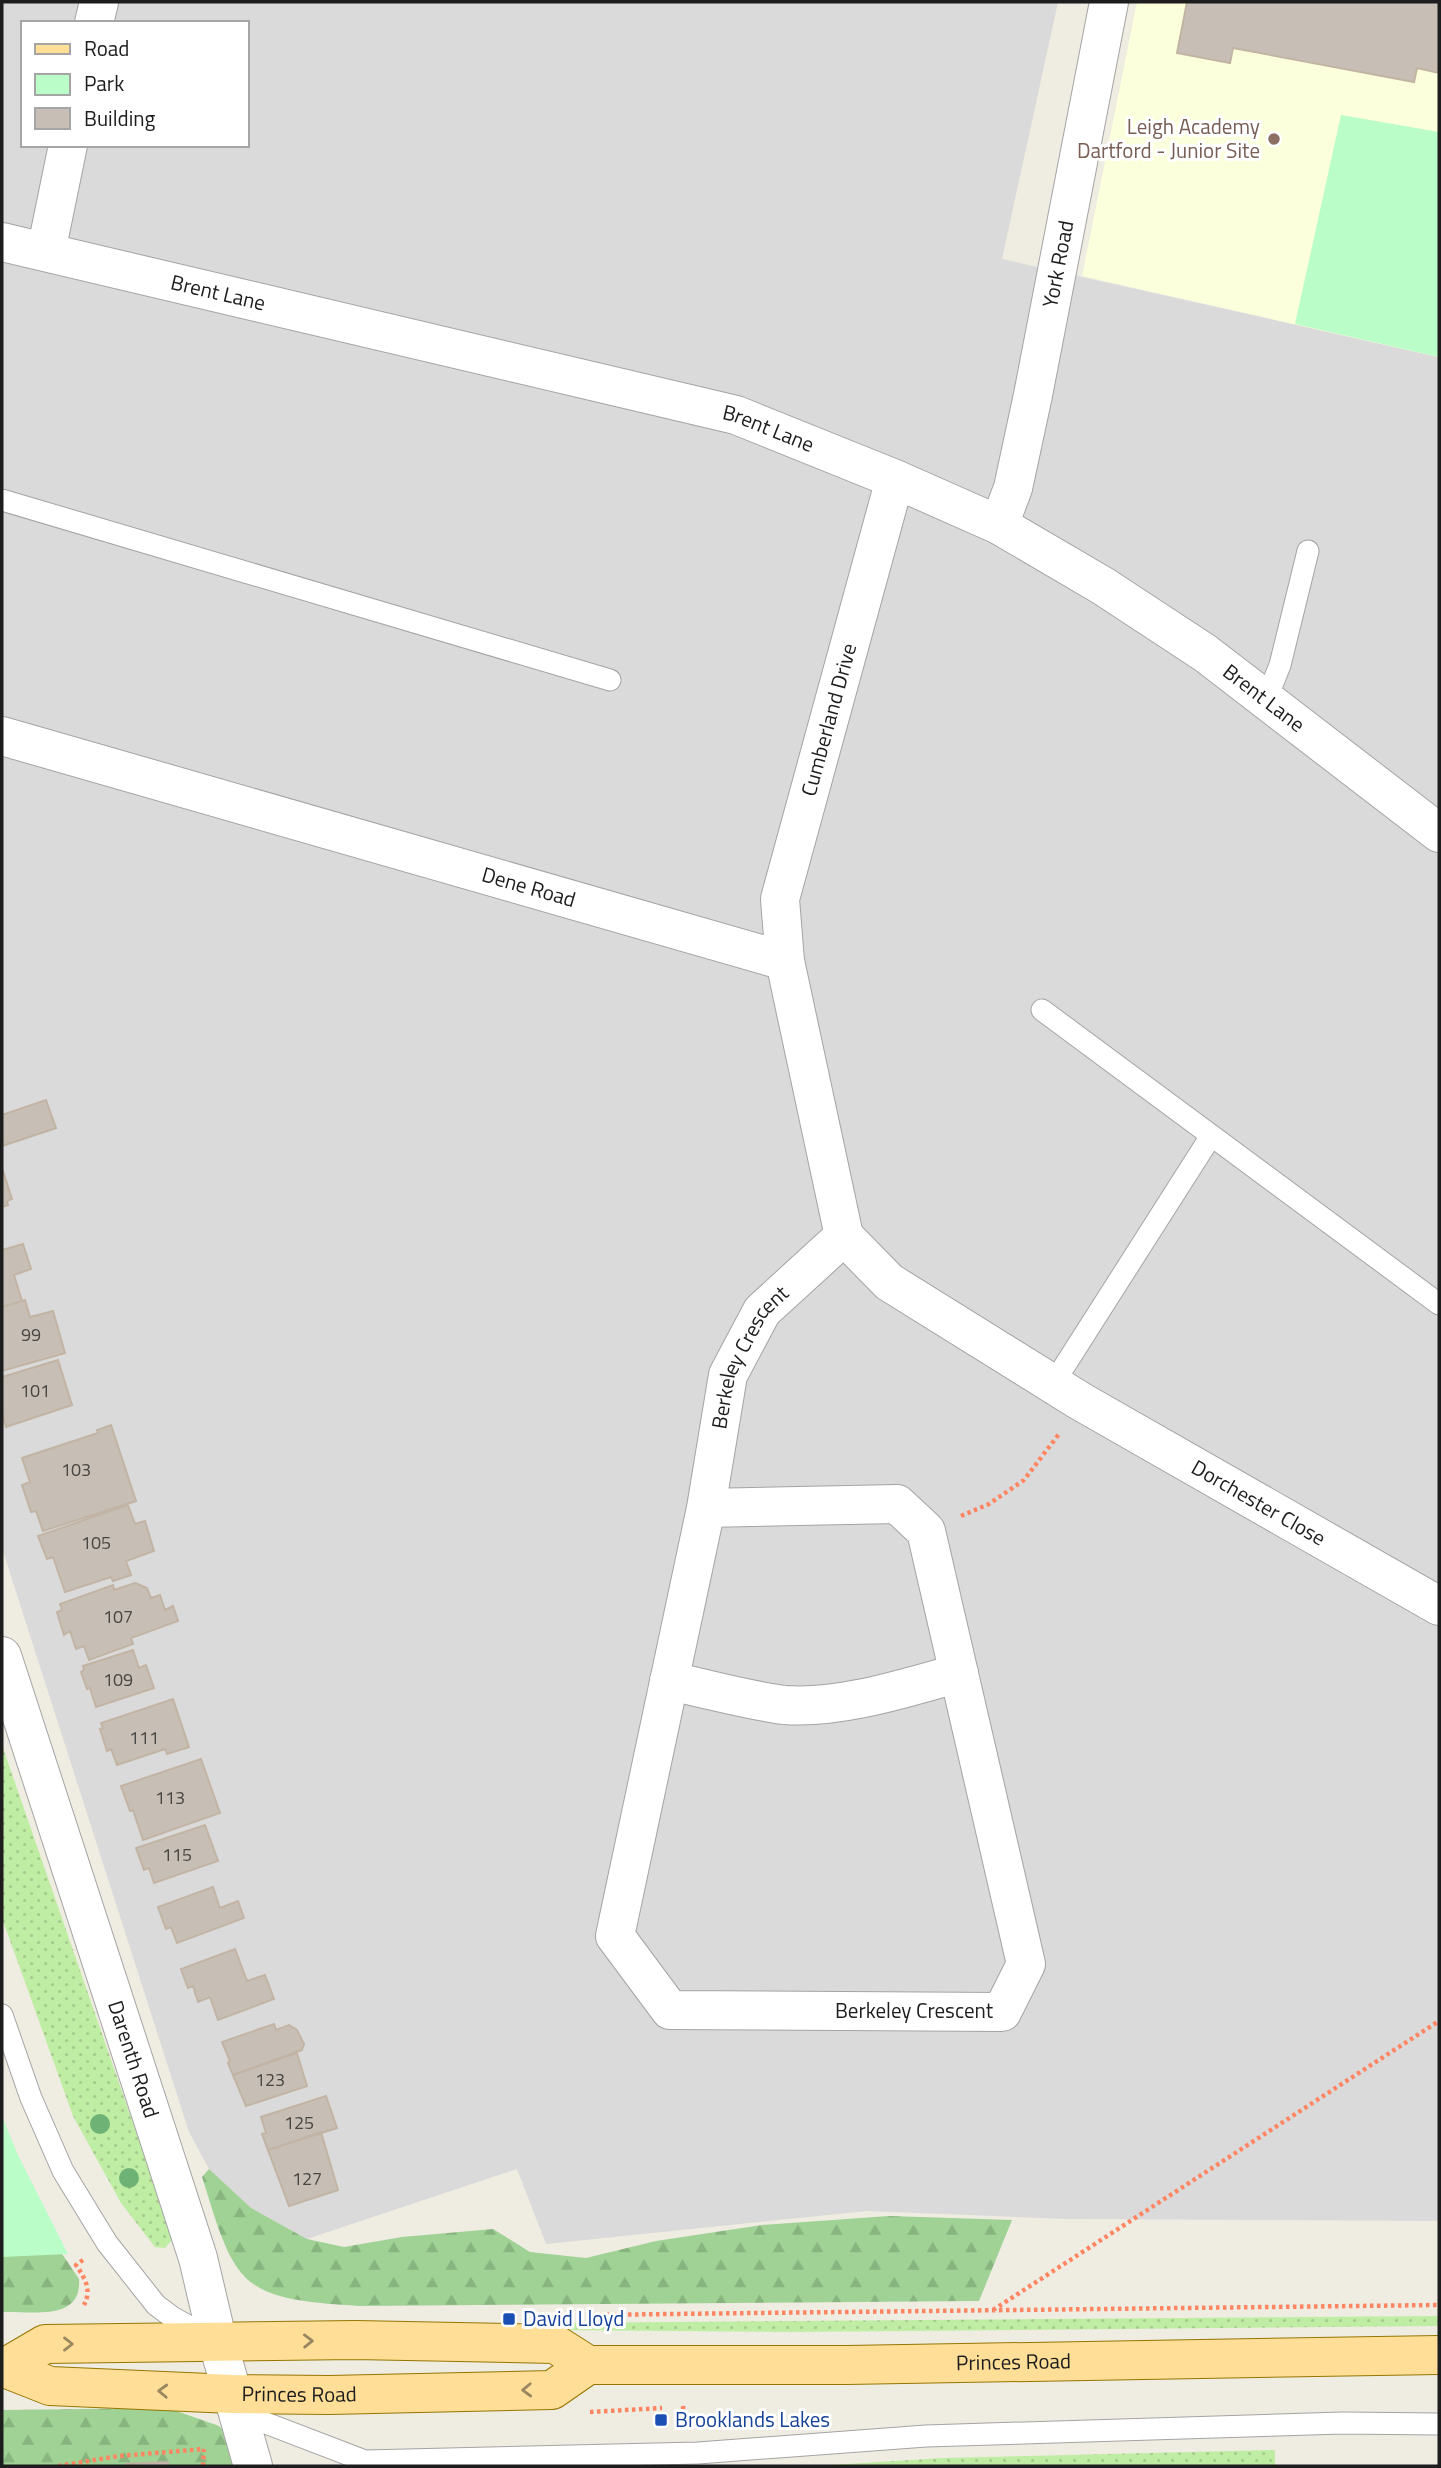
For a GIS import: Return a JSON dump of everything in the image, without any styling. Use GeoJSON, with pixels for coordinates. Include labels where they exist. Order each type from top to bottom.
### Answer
{"type":"FeatureCollection","features":[{"type":"Feature","properties":{"kind":"main road","name":"Princes Road"},"geometry":{"type":"LineString","coordinates":[[4,2367],[45,2344],[355,2340],[555,2343],[588,2365],[847,2365],[1439,2355]]}},
{"type":"Feature","properties":{"kind":"main road","name":"Princes Road"},"geometry":{"type":"LineString","coordinates":[[4,2367],[50,2386],[234,2403],[367,2394],[552,2390],[588,2365]]}},
{"type":"Feature","properties":{"kind":"street"},"geometry":{"type":"LineString","coordinates":[[94,21],[99,2]]}},
{"type":"Feature","properties":{"kind":"street","name":"York Road"},"geometry":{"type":"LineString","coordinates":[[999,525],[1013,488],[1033,395],[1109,2]]}},
{"type":"Feature","properties":{"kind":"street"},"geometry":{"type":"LineString","coordinates":[[46,252],[68,147]]}},
{"type":"Feature","properties":{"kind":"street","name":"Brent Lane"},"geometry":{"type":"LineString","coordinates":[[2,242],[736,415],[895,479],[999,525],[1103,586],[1205,653],[1439,834]]}},
{"type":"Feature","properties":{"kind":"street","name":"Cumberland Drive"},"geometry":{"type":"LineString","coordinates":[[785,961],[780,899],[895,479]]}},
{"type":"Feature","properties":{"kind":"street","name":"Dene Road"},"geometry":{"type":"LineString","coordinates":[[2,736],[785,961]]}},
{"type":"Feature","properties":{"kind":"street"},"geometry":{"type":"LineString","coordinates":[[785,961],[844,1236]]}},
{"type":"Feature","properties":{"kind":"street","name":"Dorchester Close"},"geometry":{"type":"LineString","coordinates":[[844,1236],[889,1282],[1067,1392],[1439,1606]]}},
{"type":"Feature","properties":{"kind":"street","name":"Berkeley Crescent"},"geometry":{"type":"LineString","coordinates":[[844,1236],[762,1311],[728,1375],[706,1508],[615,1936],[670,2010],[1002,2012],[1026,1964],[926,1531]]}},
{"type":"Feature","properties":{"kind":"street"},"geometry":{"type":"LineString","coordinates":[[706,1508],[897,1504],[926,1531]]}},
{"type":"Feature","properties":{"kind":"street","name":"Darenth Road"},"geometry":{"type":"LineString","coordinates":[[2,1656],[198,2258],[229,2343],[234,2403],[253,2466]]}},
{"type":"Feature","properties":{"kind":"street"},"geometry":{"type":"LineString","coordinates":[[669,1681],[784,1704],[825,1704],[901,1689],[958,1673]]}},
{"type":"Feature","properties":{"kind":"lane"},"geometry":{"type":"LineString","coordinates":[[2,500],[610,680]]}},
{"type":"Feature","properties":{"kind":"lane"},"geometry":{"type":"LineString","coordinates":[[1266,700],[1280,665],[1308,551]]}},
{"type":"Feature","properties":{"kind":"lane"},"geometry":{"type":"LineString","coordinates":[[1042,1010],[1439,1304]]}},
{"type":"Feature","properties":{"kind":"lane"},"geometry":{"type":"LineString","coordinates":[[1067,1392],[1211,1136]]}},
{"type":"Feature","properties":{"kind":"lane"},"geometry":{"type":"LineString","coordinates":[[2,2015],[31,2098],[63,2171],[107,2243],[156,2305],[172,2317],[229,2343]]}},
{"type":"Feature","properties":{"kind":"lane"},"geometry":{"type":"LineString","coordinates":[[234,2403],[365,2461],[698,2453],[939,2436],[1342,2423],[1439,2424]]}},
{"type":"Feature","properties":{"kind":"path"},"geometry":{"type":"LineString","coordinates":[[926,1531],[989,1504],[1024,1480],[1059,1433],[1067,1392]]}},
{"type":"Feature","properties":{"kind":"path"},"geometry":{"type":"LineString","coordinates":[[993,2310],[1439,2021]]}},
{"type":"Feature","properties":{"kind":"path"},"geometry":{"type":"LineString","coordinates":[[575,2315],[1439,2305]]}},
{"type":"Feature","properties":{"kind":"path"},"geometry":{"type":"LineString","coordinates":[[58,2466],[119,2456],[204,2449]]}},
{"type":"Feature","properties":{"kind":"shaded area"},"geometry":{"type":"Polygon","coordinates":[[[2,2],[1058,2],[1002,259],[1439,357],[1439,2221],[1066,2219],[867,2211],[546,2244],[517,2169],[307,2239],[250,2208],[209,2169],[189,2132],[2,1548],[2,2]]]}},
{"type":"Feature","properties":{"kind":"shaded area","name":"Leigh Academy Dartford - Junior Site"},"geometry":{"type":"Polygon","coordinates":[[[1137,2],[1439,2],[1439,357],[1082,276],[1137,2]]]}},
{"type":"Feature","properties":{"kind":"green space"},"geometry":{"type":"Polygon","coordinates":[[[1341,115],[1439,132],[1439,357],[1295,324],[1341,115]]]}},
{"type":"Feature","properties":{"kind":"green space"},"geometry":{"type":"Polygon","coordinates":[[[2,1745],[173,2239],[165,2248],[155,2247],[121,2203],[73,2116],[2,1918],[2,1745]]]}},
{"type":"Feature","properties":{"kind":"green space"},"geometry":{"type":"Polygon","coordinates":[[[2,2116],[17,2153],[68,2254],[2,2257],[2,2116]]]}},
{"type":"Feature","properties":{"kind":"green space"},"geometry":{"type":"Polygon","coordinates":[[[209,2169],[251,2208],[307,2239],[344,2247],[402,2237],[493,2229],[530,2252],[586,2258],[656,2241],[762,2225],[889,2216],[1012,2220],[979,2301],[359,2306],[283,2297],[256,2286],[245,2277],[230,2256],[214,2216],[202,2177],[209,2169]]]}},
{"type":"Feature","properties":{"kind":"green space"},"geometry":{"type":"Polygon","coordinates":[[[2,2187],[17,2187],[79,2279],[78,2293],[64,2308],[40,2312],[2,2312],[2,2187]]]}},
{"type":"Feature","properties":{"kind":"green space"},"geometry":{"type":"Polygon","coordinates":[[[1439,2316],[1439,2326],[792,2332],[553,2330],[553,2323],[1439,2316]]]}},
{"type":"Feature","properties":{"kind":"green space"},"geometry":{"type":"Polygon","coordinates":[[[168,2408],[219,2426],[226,2433],[235,2466],[2,2466],[2,2410],[168,2408]]]}},
{"type":"Feature","properties":{"kind":"green space"},"geometry":{"type":"Polygon","coordinates":[[[1275,2450],[1275,2466],[816,2466],[942,2458],[1275,2450]]]}},
{"type":"Feature","properties":{"kind":"building"},"geometry":{"type":"Polygon","coordinates":[[[1187,2],[1439,2],[1439,73],[1417,68],[1414,82],[1233,48],[1230,63],[1177,53],[1187,2]]]}},
{"type":"Feature","properties":{"kind":"building"},"geometry":{"type":"Polygon","coordinates":[[[46,1100],[56,1128],[2,1146],[2,1115],[46,1100]]]}},
{"type":"Feature","properties":{"kind":"building"},"geometry":{"type":"Polygon","coordinates":[[[2,1168],[12,1199],[7,1201],[8,1205],[2,1207],[2,1168]]]}},
{"type":"Feature","properties":{"kind":"building"},"geometry":{"type":"Polygon","coordinates":[[[23,1244],[31,1269],[14,1275],[22,1301],[2,1307],[2,1250],[23,1244]]]}},
{"type":"Feature","properties":{"kind":"building"},"geometry":{"type":"Polygon","coordinates":[[[25,1300],[30,1317],[53,1311],[65,1353],[2,1371],[2,1307],[25,1300]]]}},
{"type":"Feature","properties":{"kind":"building"},"geometry":{"type":"Polygon","coordinates":[[[58,1360],[72,1405],[6,1427],[2,1413],[2,1377],[58,1360]]]}},
{"type":"Feature","properties":{"kind":"building"},"geometry":{"type":"Polygon","coordinates":[[[111,1425],[136,1501],[43,1531],[36,1511],[31,1512],[22,1485],[30,1482],[22,1458],[98,1433],[97,1430],[111,1425]]]}},
{"type":"Feature","properties":{"kind":"building"},"geometry":{"type":"Polygon","coordinates":[[[128,1505],[135,1524],[145,1521],[154,1551],[126,1561],[131,1575],[113,1581],[111,1577],[65,1592],[53,1557],[47,1559],[38,1536],[128,1505]]]}},
{"type":"Feature","properties":{"kind":"building"},"geometry":{"type":"Polygon","coordinates":[[[135,1583],[147,1588],[151,1598],[160,1595],[165,1610],[173,1606],[178,1621],[131,1638],[133,1644],[89,1660],[84,1646],[76,1649],[70,1631],[64,1635],[57,1612],[62,1610],[60,1604],[113,1585],[114,1590],[135,1583]]]}},
{"type":"Feature","properties":{"kind":"building"},"geometry":{"type":"Polygon","coordinates":[[[133,1650],[139,1668],[146,1665],[154,1688],[96,1707],[81,1672],[84,1670],[83,1666],[133,1650]]]}},
{"type":"Feature","properties":{"kind":"building"},"geometry":{"type":"Polygon","coordinates":[[[173,1699],[189,1747],[167,1754],[165,1749],[117,1765],[111,1749],[107,1751],[100,1729],[103,1728],[101,1723],[173,1699]]]}},
{"type":"Feature","properties":{"kind":"building"},"geometry":{"type":"Polygon","coordinates":[[[201,1759],[220,1813],[143,1840],[121,1786],[201,1759]]]}},
{"type":"Feature","properties":{"kind":"building"},"geometry":{"type":"Polygon","coordinates":[[[205,1825],[218,1861],[154,1883],[149,1868],[144,1870],[136,1848],[205,1825]]]}},
{"type":"Feature","properties":{"kind":"building"},"geometry":{"type":"Polygon","coordinates":[[[213,1887],[220,1908],[238,1901],[244,1918],[177,1943],[171,1927],[166,1929],[158,1907],[213,1887]]]}},
{"type":"Feature","properties":{"kind":"building"},"geometry":{"type":"Polygon","coordinates":[[[235,1949],[247,1981],[265,1975],[274,1999],[218,2020],[210,1997],[198,2002],[193,1986],[188,1988],[181,1969],[235,1949]]]}},
{"type":"Feature","properties":{"kind":"building"},"geometry":{"type":"Polygon","coordinates":[[[274,2024],[276,2030],[289,2025],[297,2030],[304,2044],[302,2050],[233,2075],[222,2042],[274,2024]]]}},
{"type":"Feature","properties":{"kind":"building"},"geometry":{"type":"Polygon","coordinates":[[[297,2053],[307,2086],[246,2106],[233,2075],[297,2053]]]}},
{"type":"Feature","properties":{"kind":"building"},"geometry":{"type":"Polygon","coordinates":[[[326,2096],[337,2128],[268,2150],[262,2134],[266,2133],[261,2117],[326,2096]]]}},
{"type":"Feature","properties":{"kind":"building"},"geometry":{"type":"Polygon","coordinates":[[[321,2132],[338,2190],[289,2206],[268,2150],[321,2132]]]}},
{"type":"Feature","properties":{"kind":"building"},"geometry":{"type":"Polygon","coordinates":[[[168,2462],[168,2466],[126,2466],[126,2464],[168,2462]]]}},
{"type":"Feature","properties":{"kind":"place","name":"Leigh Academy Dartford - Junior Site"},"geometry":{"type":"Point","coordinates":[1274,139]}},
{"type":"Feature","properties":{"kind":"place","name":"David Lloyd"},"geometry":{"type":"Point","coordinates":[509,2319]}},
{"type":"Feature","properties":{"kind":"place","name":"Brooklands Lakes"},"geometry":{"type":"Point","coordinates":[661,2420]}}]}
